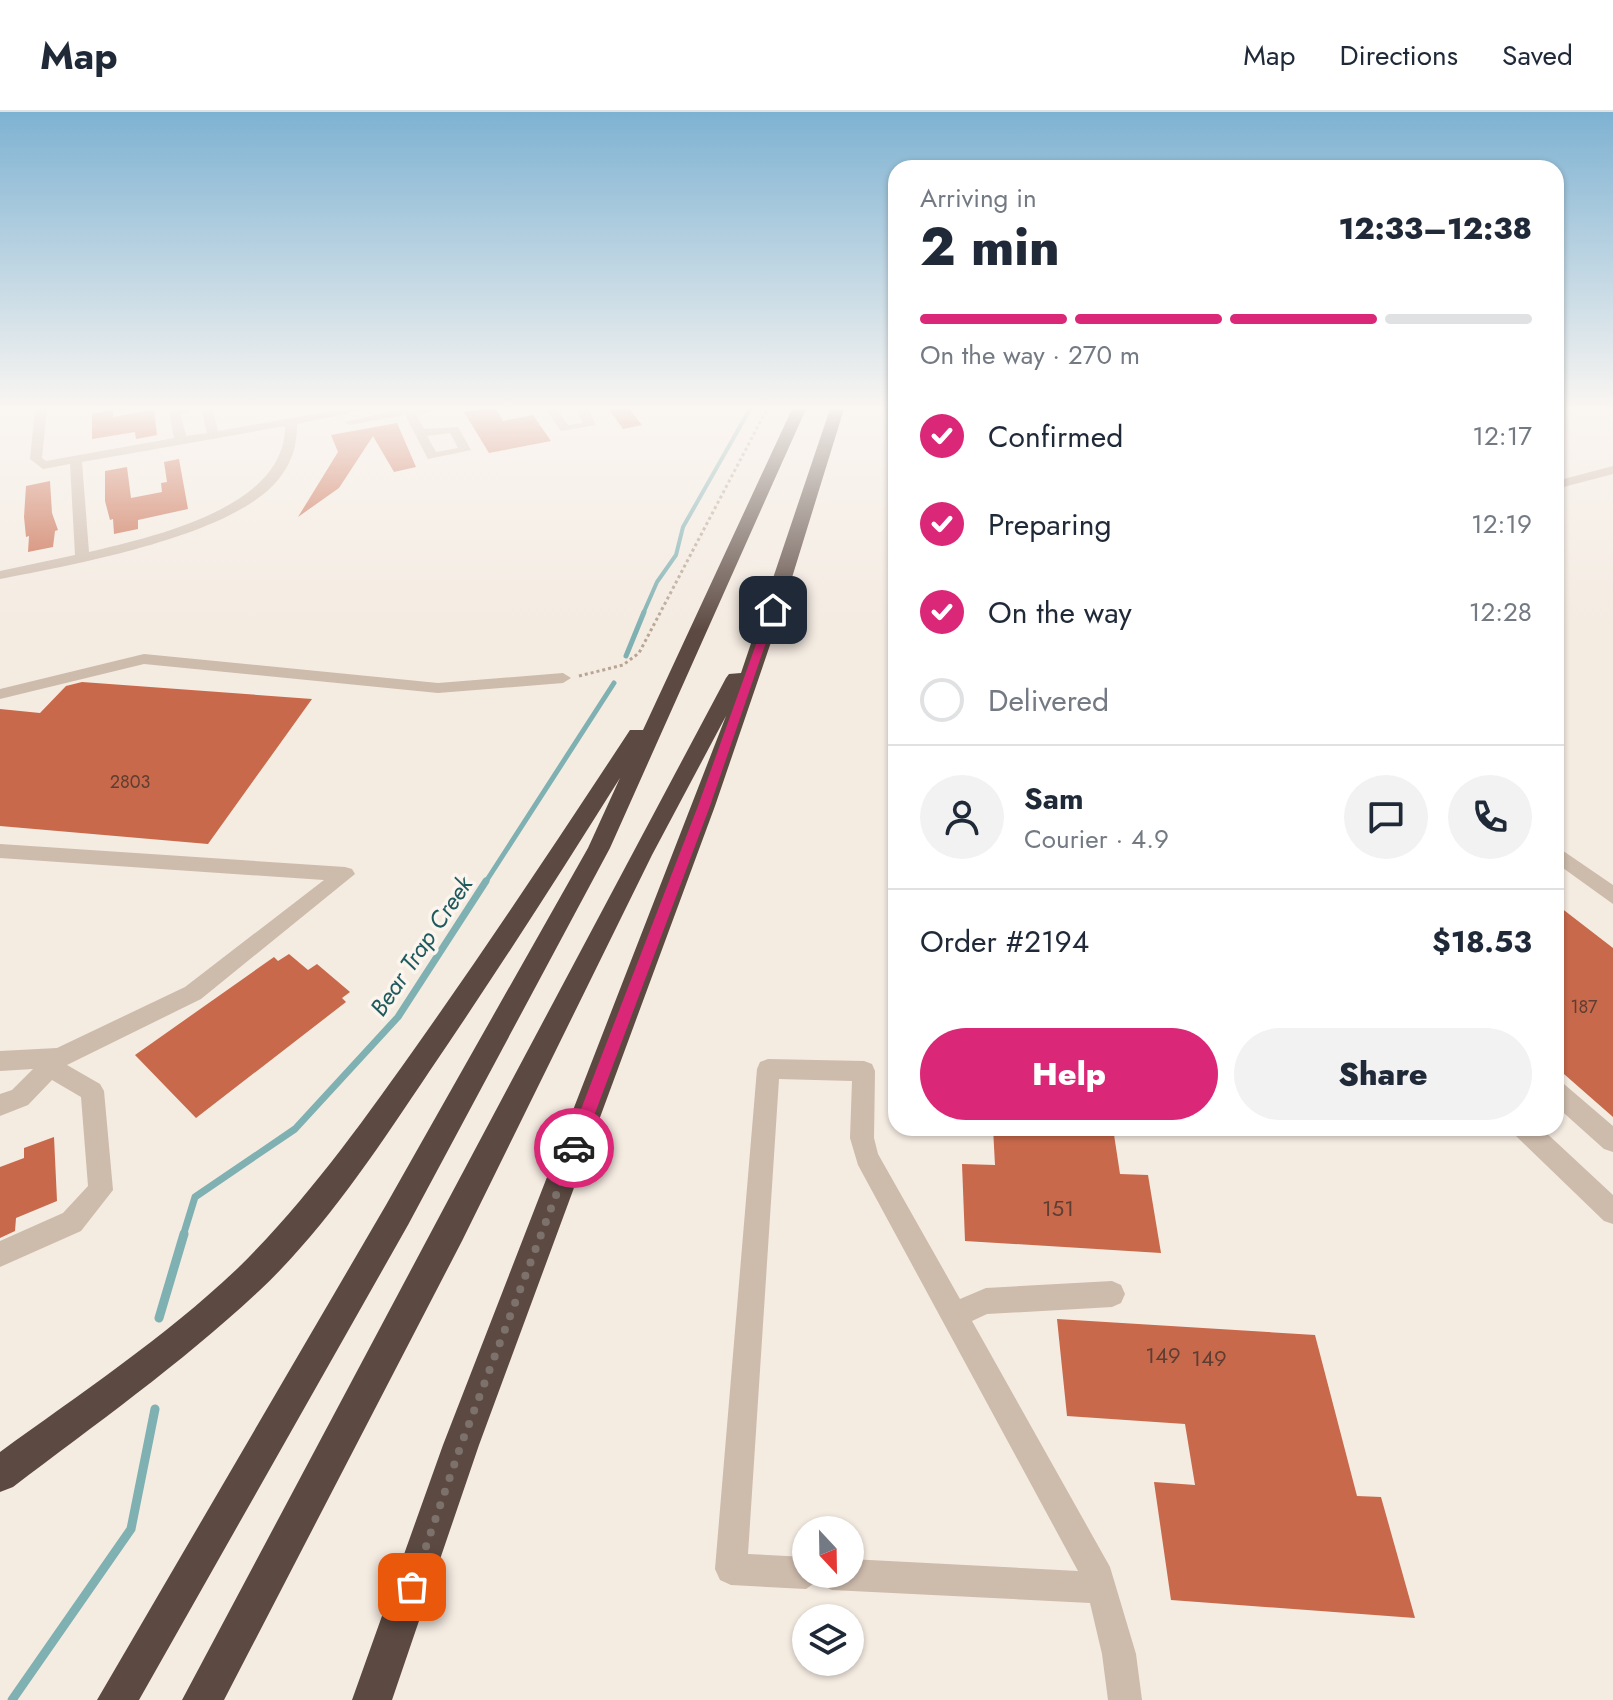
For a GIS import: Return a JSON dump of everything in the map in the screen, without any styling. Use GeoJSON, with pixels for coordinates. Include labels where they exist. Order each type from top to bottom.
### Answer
{"type":"FeatureCollection","features":[{"type":"Feature","properties":{"kind":"highway"},"geometry":{"type":"LineString","coordinates":[[117,1700],[397,1215],[599,848],[765,483]]}},
{"type":"Feature","properties":{"kind":"highway"},"geometry":{"type":"LineString","coordinates":[[372,1700],[461,1445],[704,806],[773,610],[813,483]]}},
{"type":"Feature","properties":{"kind":"highway"},"geometry":{"type":"LineString","coordinates":[[202,1700],[451,1230],[641,855],[773,610]]}},
{"type":"Feature","properties":{"kind":"highway"},"geometry":{"type":"LineString","coordinates":[[0,1474],[155,1359],[249,1279],[313,1210],[385,1114],[516,924],[684,661]]}},
{"type":"Feature","properties":{"kind":"highway"},"geometry":{"type":"LineString","coordinates":[[0,1465],[55,1434]]}},
{"type":"Feature","properties":{"kind":"street"},"geometry":{"type":"LineString","coordinates":[[77,483],[82,559]]}},
{"type":"Feature","properties":{"kind":"street"},"geometry":{"type":"LineString","coordinates":[[0,575],[82,559],[189,528],[237,505],[266,483]]}},
{"type":"Feature","properties":{"kind":"street"},"geometry":{"type":"LineString","coordinates":[[0,694],[144,659],[438,688],[563,678]]}},
{"type":"Feature","properties":{"kind":"street"},"geometry":{"type":"LineString","coordinates":[[0,851],[345,874],[193,993],[54,1062],[20,1098],[0,1105]]}},
{"type":"Feature","properties":{"kind":"street"},"geometry":{"type":"LineString","coordinates":[[1564,859],[1613,896]]}},
{"type":"Feature","properties":{"kind":"street"},"geometry":{"type":"LineString","coordinates":[[0,1061],[54,1062],[92,1091],[101,1190],[72,1222],[0,1254]]}},
{"type":"Feature","properties":{"kind":"street"},"geometry":{"type":"LineString","coordinates":[[792,1572],[731,1569],[768,1069],[864,1071],[862,1138],[867,1157],[1102,1588],[1119,1654],[1125,1700]]}},
{"type":"Feature","properties":{"kind":"street"},"geometry":{"type":"LineString","coordinates":[[1564,1098],[1613,1141]]}},
{"type":"Feature","properties":{"kind":"street"},"geometry":{"type":"LineString","coordinates":[[1532,1136],[1613,1212]]}},
{"type":"Feature","properties":{"kind":"street"},"geometry":{"type":"LineString","coordinates":[[955,1315],[986,1301],[1112,1294]]}},
{"type":"Feature","properties":{"kind":"street"},"geometry":{"type":"LineString","coordinates":[[864,1576],[1102,1588]]}},
{"type":"Feature","properties":{"kind":"path"},"geometry":{"type":"LineString","coordinates":[[563,678],[623,665],[639,653],[728,483]]}},
{"type":"Feature","properties":{"kind":"building"},"geometry":{"type":"Polygon","coordinates":[[[50,483],[52,513],[58,530],[55,531],[53,547],[28,552],[29,536],[26,537],[24,517],[26,486],[50,483]]]}},
{"type":"Feature","properties":{"kind":"building"},"geometry":{"type":"Polygon","coordinates":[[[105,483],[129,483],[131,498],[162,492],[161,483],[183,483],[188,509],[138,520],[138,529],[114,534],[113,519],[110,520],[105,501],[105,483]]]}},
{"type":"Feature","properties":{"kind":"building"},"geometry":{"type":"Polygon","coordinates":[[[319,483],[342,483],[339,488],[298,517],[319,483]]]}},
{"type":"Feature","properties":{"kind":"building"},"geometry":{"type":"Polygon","coordinates":[[[82,682],[312,699],[208,844],[0,826],[0,709],[40,713],[66,686],[82,682]]]}},
{"type":"Feature","properties":{"kind":"building"},"geometry":{"type":"Polygon","coordinates":[[[1564,910],[1613,948],[1613,1117],[1564,1074],[1564,910]]]}},
{"type":"Feature","properties":{"kind":"building"},"geometry":{"type":"Polygon","coordinates":[[[289,954],[308,970],[317,964],[350,992],[342,998],[346,1002],[196,1118],[135,1055],[274,957],[278,961],[289,954]]]}},
{"type":"Feature","properties":{"kind":"building"},"geometry":{"type":"Polygon","coordinates":[[[993,1136],[1114,1136],[1120,1174],[1148,1175],[1161,1253],[965,1241],[962,1164],[995,1165],[993,1136]]]}},
{"type":"Feature","properties":{"kind":"building"},"geometry":{"type":"Polygon","coordinates":[[[54,1137],[57,1201],[16,1218],[15,1231],[0,1238],[0,1167],[24,1158],[24,1148],[54,1137]]]}},
{"type":"Feature","properties":{"kind":"building"},"geometry":{"type":"Polygon","coordinates":[[[1057,1319],[1315,1335],[1357,1496],[1381,1497],[1415,1618],[1171,1600],[1154,1482],[1195,1485],[1185,1424],[1067,1416],[1057,1319]]]}},
{"type":"Feature","properties":{"kind":"waterway","name":"Bear Trap Creek"},"geometry":{"type":"LineString","coordinates":[[643,614],[657,582],[676,555],[683,527],[708,483]]}},
{"type":"Feature","properties":{"kind":"waterway","name":"Bear Trap Creek"},"geometry":{"type":"LineString","coordinates":[[626,656],[644,612]]}},
{"type":"Feature","properties":{"kind":"waterway","name":"Bear Trap Creek"},"geometry":{"type":"LineString","coordinates":[[485,883],[614,683]]}},
{"type":"Feature","properties":{"kind":"waterway","name":"Bear Trap Creek"},"geometry":{"type":"LineString","coordinates":[[183,1236],[195,1197],[295,1129],[398,1017],[486,881]]}},
{"type":"Feature","properties":{"kind":"waterway","name":"Bear Trap Creek"},"geometry":{"type":"LineString","coordinates":[[159,1318],[184,1234]]}},
{"type":"Feature","properties":{"kind":"waterway","name":"Bear Trap Creek"},"geometry":{"type":"LineString","coordinates":[[12,1700],[131,1529],[155,1409]]}},
{"type":"Feature","properties":{"kind":"way so far"},"geometry":{"type":"LineString","coordinates":[[412,1587],[461,1445],[574,1148]]}},
{"type":"Feature","properties":{"kind":"route"},"geometry":{"type":"LineString","coordinates":[[574,1148],[704,806],[773,610]]}}]}
